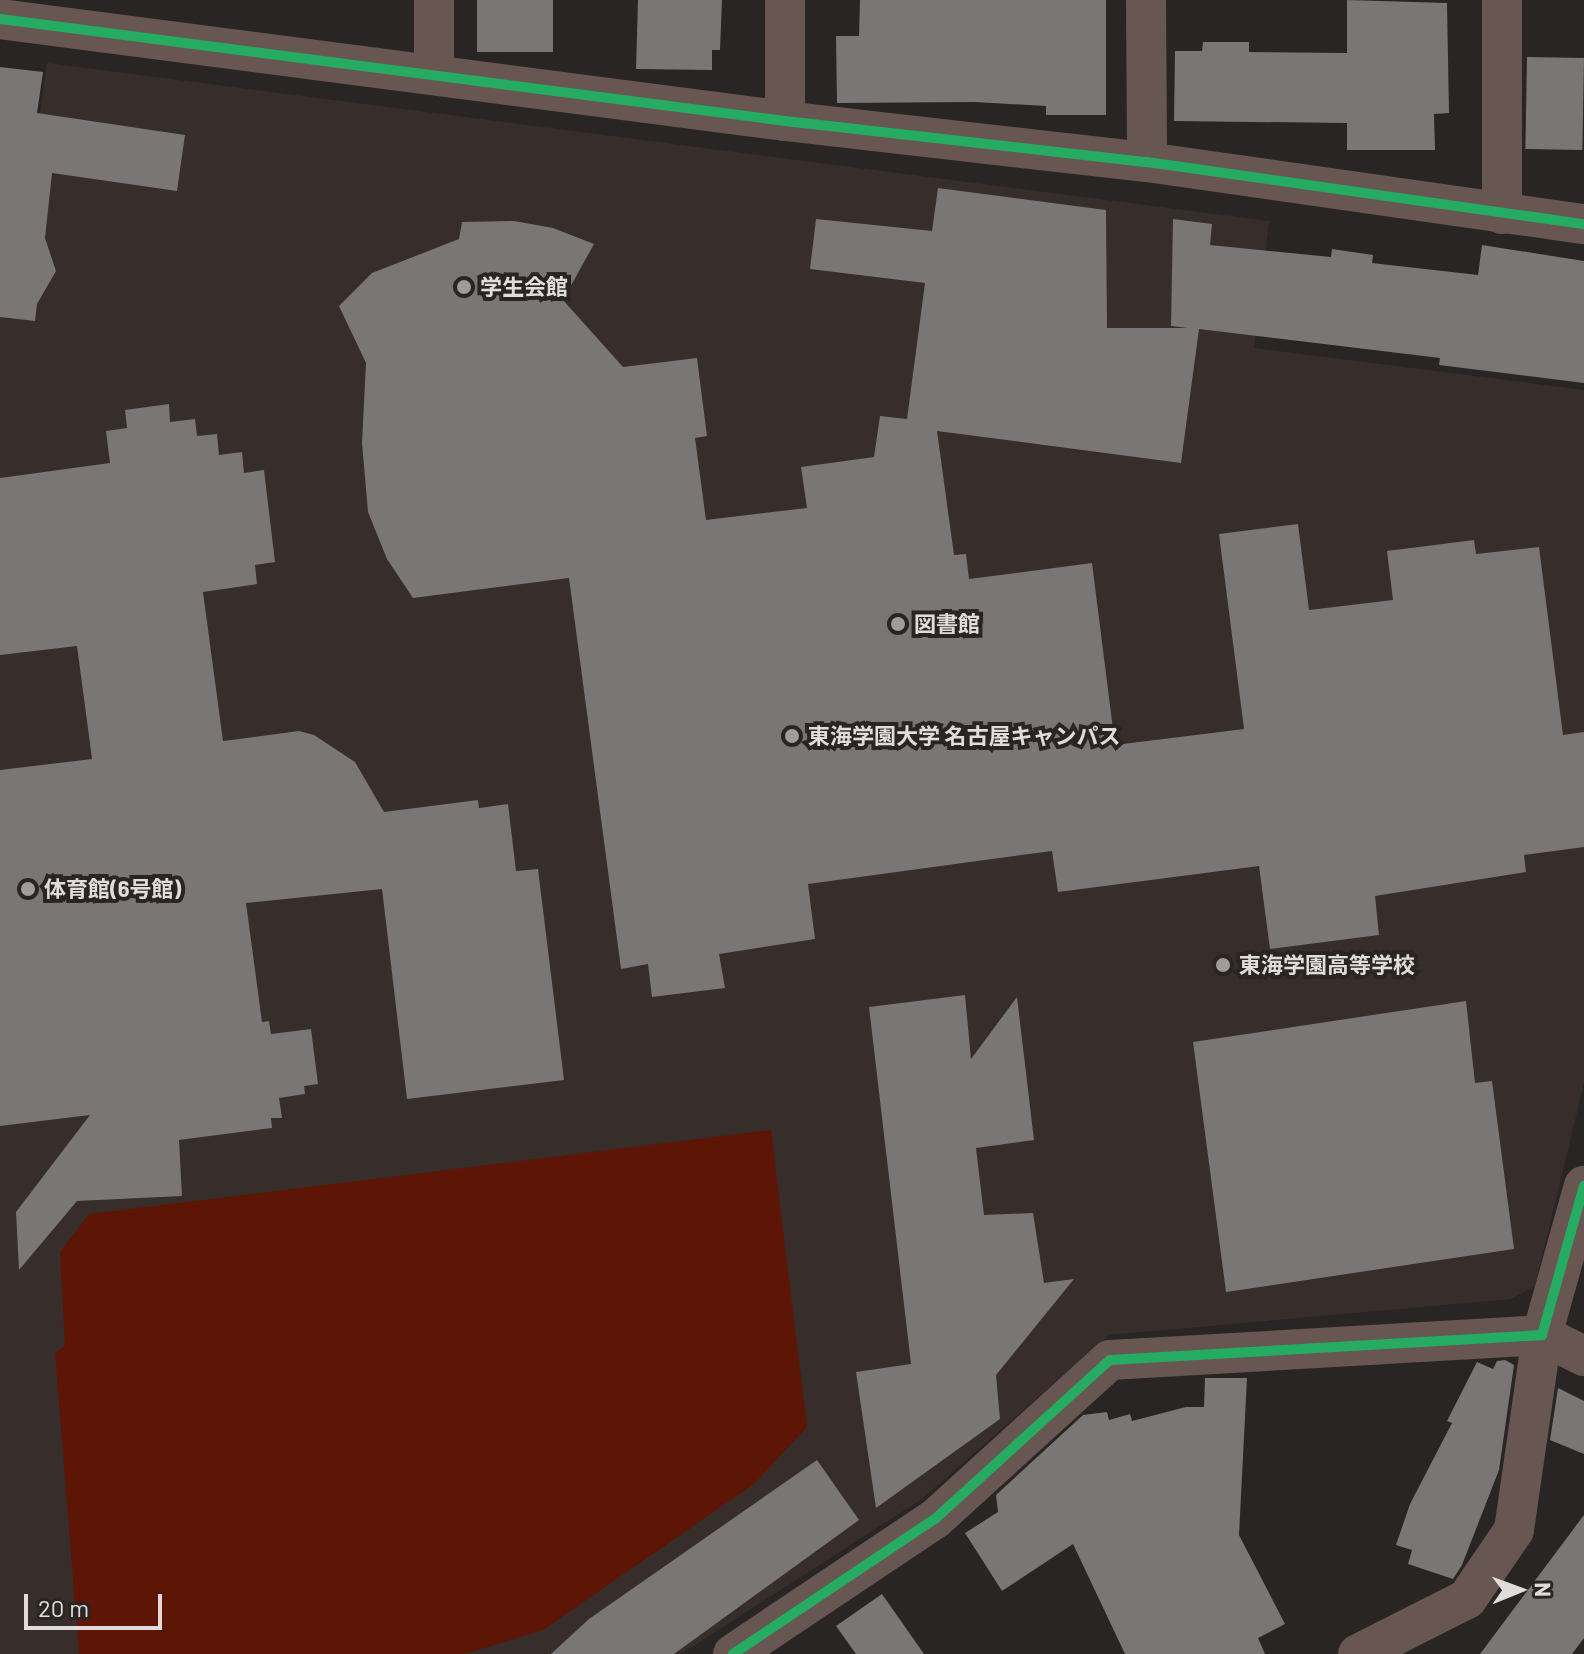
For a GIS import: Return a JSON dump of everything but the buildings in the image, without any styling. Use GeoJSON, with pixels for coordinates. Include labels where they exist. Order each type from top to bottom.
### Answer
{"type":"FeatureCollection","features":[{"type":"Feature","properties":{"kind":"street"},"geometry":{"type":"LineString","coordinates":[[434,0],[434,75]]}},
{"type":"Feature","properties":{"kind":"street"},"geometry":{"type":"LineString","coordinates":[[785,0],[785,121]]}},
{"type":"Feature","properties":{"kind":"street"},"geometry":{"type":"LineString","coordinates":[[1146,0],[1147,162]]}},
{"type":"Feature","properties":{"kind":"street"},"geometry":{"type":"LineString","coordinates":[[1502,0],[1502,214]]}},
{"type":"Feature","properties":{"kind":"street"},"geometry":{"type":"LineString","coordinates":[[0,19],[77,15],[434,75],[785,121],[1147,162],[1584,224]]}},
{"type":"Feature","properties":{"kind":"street"},"geometry":{"type":"LineString","coordinates":[[1358,1654],[1467,1599],[1514,1530],[1542,1335],[1584,1186]]}},
{"type":"Feature","properties":{"kind":"street"},"geometry":{"type":"LineString","coordinates":[[733,1654],[935,1519],[1110,1360],[1542,1335],[1584,1356]]}},
{"type":"Feature","properties":{"kind":"shaded area","name":"東海学園大学 名古屋キャンパス"},"geometry":{"type":"Polygon","coordinates":[[[47,63],[1269,221],[1254,348],[1584,390],[1584,1083],[1535,1286],[1511,1299],[1109,1335],[922,1499],[681,1654],[0,1654],[0,193],[29,196],[47,63]]]}},
{"type":"Feature","properties":{"kind":"shaded area"},"geometry":{"type":"Polygon","coordinates":[[[771,1130],[807,1427],[754,1484],[543,1630],[465,1654],[79,1654],[55,1353],[65,1346],[60,1252],[89,1214],[771,1130]]]}},
{"type":"Feature","properties":{"kind":"cycle path"},"geometry":{"type":"LineString","coordinates":[[0,19],[785,121],[1147,162],[1584,224]]}},
{"type":"Feature","properties":{"kind":"cycle path"},"geometry":{"type":"LineString","coordinates":[[733,1654],[935,1519],[1110,1360],[1542,1335],[1584,1186]]}},
{"type":"Feature","properties":{"kind":"place","name":"学生会館"},"geometry":{"type":"Point","coordinates":[464,287]}},
{"type":"Feature","properties":{"kind":"place","name":"図書館"},"geometry":{"type":"Point","coordinates":[898,624]}},
{"type":"Feature","properties":{"kind":"place","name":"東海学園大学 名古屋キャンパス"},"geometry":{"type":"Point","coordinates":[792,736]}},
{"type":"Feature","properties":{"kind":"place","name":"体育館(6号館)"},"geometry":{"type":"Point","coordinates":[28,889]}},
{"type":"Feature","properties":{"kind":"place","name":"東海学園高等学校"},"geometry":{"type":"Point","coordinates":[1223,965]}}]}
